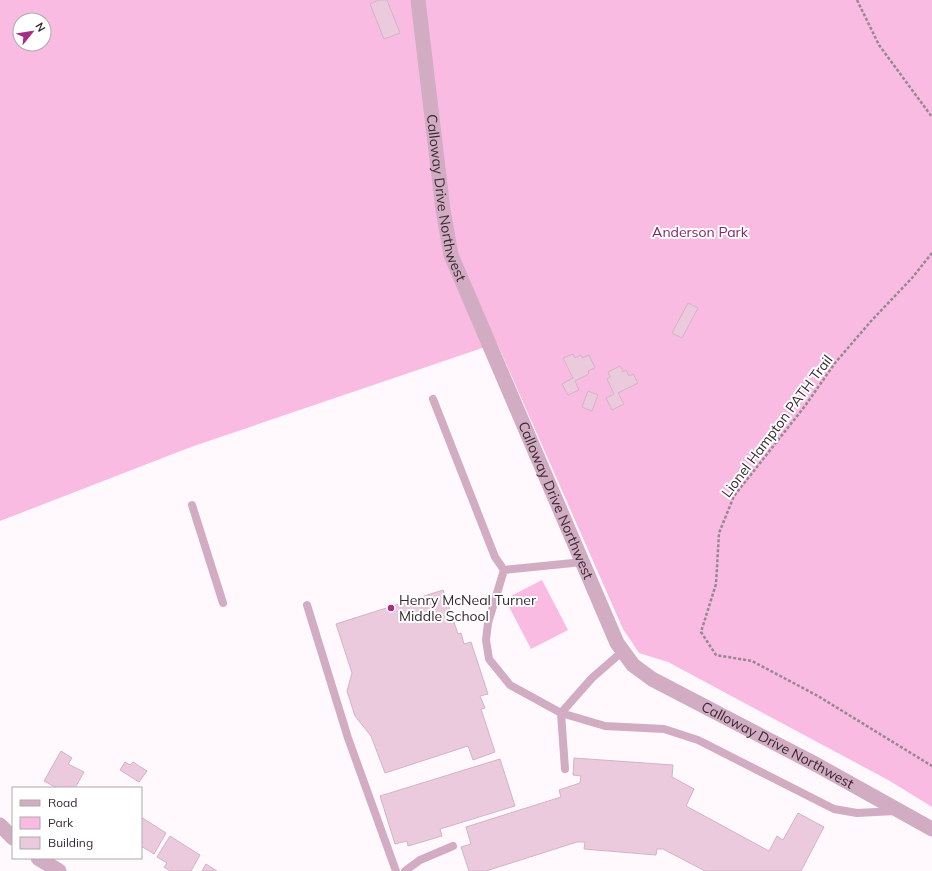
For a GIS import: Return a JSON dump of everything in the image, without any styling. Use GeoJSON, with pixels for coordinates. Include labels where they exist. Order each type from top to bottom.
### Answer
{"type":"FeatureCollection","features":[{"type":"Feature","properties":{"kind":"street","name":"Calloway Drive Northwest"},"geometry":{"type":"LineString","coordinates":[[418,0],[443,210],[450,255],[617,643],[633,665],[652,679],[816,765],[932,829]]}},
{"type":"Feature","properties":{"kind":"street"},"geometry":{"type":"LineString","coordinates":[[0,825],[12,837]]}},
{"type":"Feature","properties":{"kind":"street"},"geometry":{"type":"LineString","coordinates":[[40,859],[59,871]]}},
{"type":"Feature","properties":{"kind":"lane"},"geometry":{"type":"LineString","coordinates":[[433,399],[495,557],[504,570]]}},
{"type":"Feature","properties":{"kind":"lane"},"geometry":{"type":"LineString","coordinates":[[192,505],[222,604]]}},
{"type":"Feature","properties":{"kind":"lane"},"geometry":{"type":"LineString","coordinates":[[504,570],[583,562]]}},
{"type":"Feature","properties":{"kind":"lane"},"geometry":{"type":"LineString","coordinates":[[504,570],[488,623],[486,640],[489,659],[510,685],[561,713],[605,726],[664,729],[698,740],[834,809],[857,813],[900,811]]}},
{"type":"Feature","properties":{"kind":"lane"},"geometry":{"type":"LineString","coordinates":[[307,605],[348,738],[396,871]]}},
{"type":"Feature","properties":{"kind":"lane"},"geometry":{"type":"LineString","coordinates":[[565,769],[561,713],[592,678],[623,651]]}},
{"type":"Feature","properties":{"kind":"lane"},"geometry":{"type":"LineString","coordinates":[[405,871],[420,860],[453,846]]}},
{"type":"Feature","properties":{"kind":"path"},"geometry":{"type":"LineString","coordinates":[[857,0],[879,45],[932,118]]}},
{"type":"Feature","properties":{"kind":"path","name":"Lionel Hampton PATH Trail"},"geometry":{"type":"LineString","coordinates":[[932,253],[912,278],[872,320],[835,363],[805,406],[734,496],[720,533],[716,584],[701,632],[716,656],[752,661],[818,696],[932,766]]}},
{"type":"Feature","properties":{"kind":"green space","name":"Anderson Park"},"geometry":{"type":"Polygon","coordinates":[[[0,0],[932,0],[932,807],[890,781],[668,662],[639,653],[623,629],[497,343],[191,447],[0,521],[0,0]]]}},
{"type":"Feature","properties":{"kind":"green space"},"geometry":{"type":"Polygon","coordinates":[[[542,580],[568,630],[531,649],[505,599],[542,580]]]}},
{"type":"Feature","properties":{"kind":"building"},"geometry":{"type":"Polygon","coordinates":[[[379,0],[387,0],[400,33],[384,39],[370,4],[379,0]]]}},
{"type":"Feature","properties":{"kind":"building"},"geometry":{"type":"Polygon","coordinates":[[[688,303],[698,308],[682,338],[672,333],[688,303]]]}},
{"type":"Feature","properties":{"kind":"building"},"geometry":{"type":"Polygon","coordinates":[[[573,354],[575,358],[581,355],[582,358],[589,355],[595,368],[588,371],[589,374],[575,381],[579,390],[568,395],[562,384],[573,378],[563,358],[573,354]]]}},
{"type":"Feature","properties":{"kind":"building"},"geometry":{"type":"Polygon","coordinates":[[[620,366],[623,372],[626,370],[629,376],[633,374],[638,383],[618,393],[624,404],[612,410],[606,398],[614,394],[607,379],[610,377],[608,372],[620,366]]]}},
{"type":"Feature","properties":{"kind":"building"},"geometry":{"type":"Polygon","coordinates":[[[588,391],[598,395],[592,411],[582,407],[588,391]]]}},
{"type":"Feature","properties":{"kind":"building"},"geometry":{"type":"Polygon","coordinates":[[[443,590],[458,634],[461,633],[464,644],[471,642],[488,694],[480,696],[485,708],[481,709],[495,752],[473,760],[468,746],[385,773],[371,736],[355,716],[347,691],[352,673],[336,624],[443,590]]]}},
{"type":"Feature","properties":{"kind":"building"},"geometry":{"type":"Polygon","coordinates":[[[61,751],[72,758],[68,764],[84,772],[76,787],[55,787],[44,781],[61,751]]]}},
{"type":"Feature","properties":{"kind":"building"},"geometry":{"type":"Polygon","coordinates":[[[574,758],[673,765],[672,777],[694,789],[686,806],[769,851],[777,836],[783,840],[798,813],[824,827],[801,871],[705,871],[663,849],[657,849],[656,855],[584,849],[585,842],[577,842],[486,871],[469,871],[461,847],[471,844],[466,827],[561,797],[559,790],[580,783],[581,776],[573,775],[574,758]]]}},
{"type":"Feature","properties":{"kind":"building"},"geometry":{"type":"Polygon","coordinates":[[[500,759],[515,806],[440,829],[442,836],[408,846],[407,841],[395,844],[380,796],[500,759]]]}},
{"type":"Feature","properties":{"kind":"building"},"geometry":{"type":"Polygon","coordinates":[[[125,762],[130,765],[133,762],[147,771],[139,782],[120,770],[125,762]]]}},
{"type":"Feature","properties":{"kind":"building"},"geometry":{"type":"Polygon","coordinates":[[[142,818],[166,833],[154,854],[142,847],[142,818]]]}},
{"type":"Feature","properties":{"kind":"building"},"geometry":{"type":"Polygon","coordinates":[[[170,836],[200,855],[191,871],[170,871],[164,867],[167,863],[157,857],[170,836]]]}},
{"type":"Feature","properties":{"kind":"building"},"geometry":{"type":"Polygon","coordinates":[[[206,864],[217,871],[202,871],[206,864]]]}},
{"type":"Feature","properties":{"kind":"place","name":"Henry McNeal Turner Middle School"},"geometry":{"type":"Point","coordinates":[391,608]}}]}
